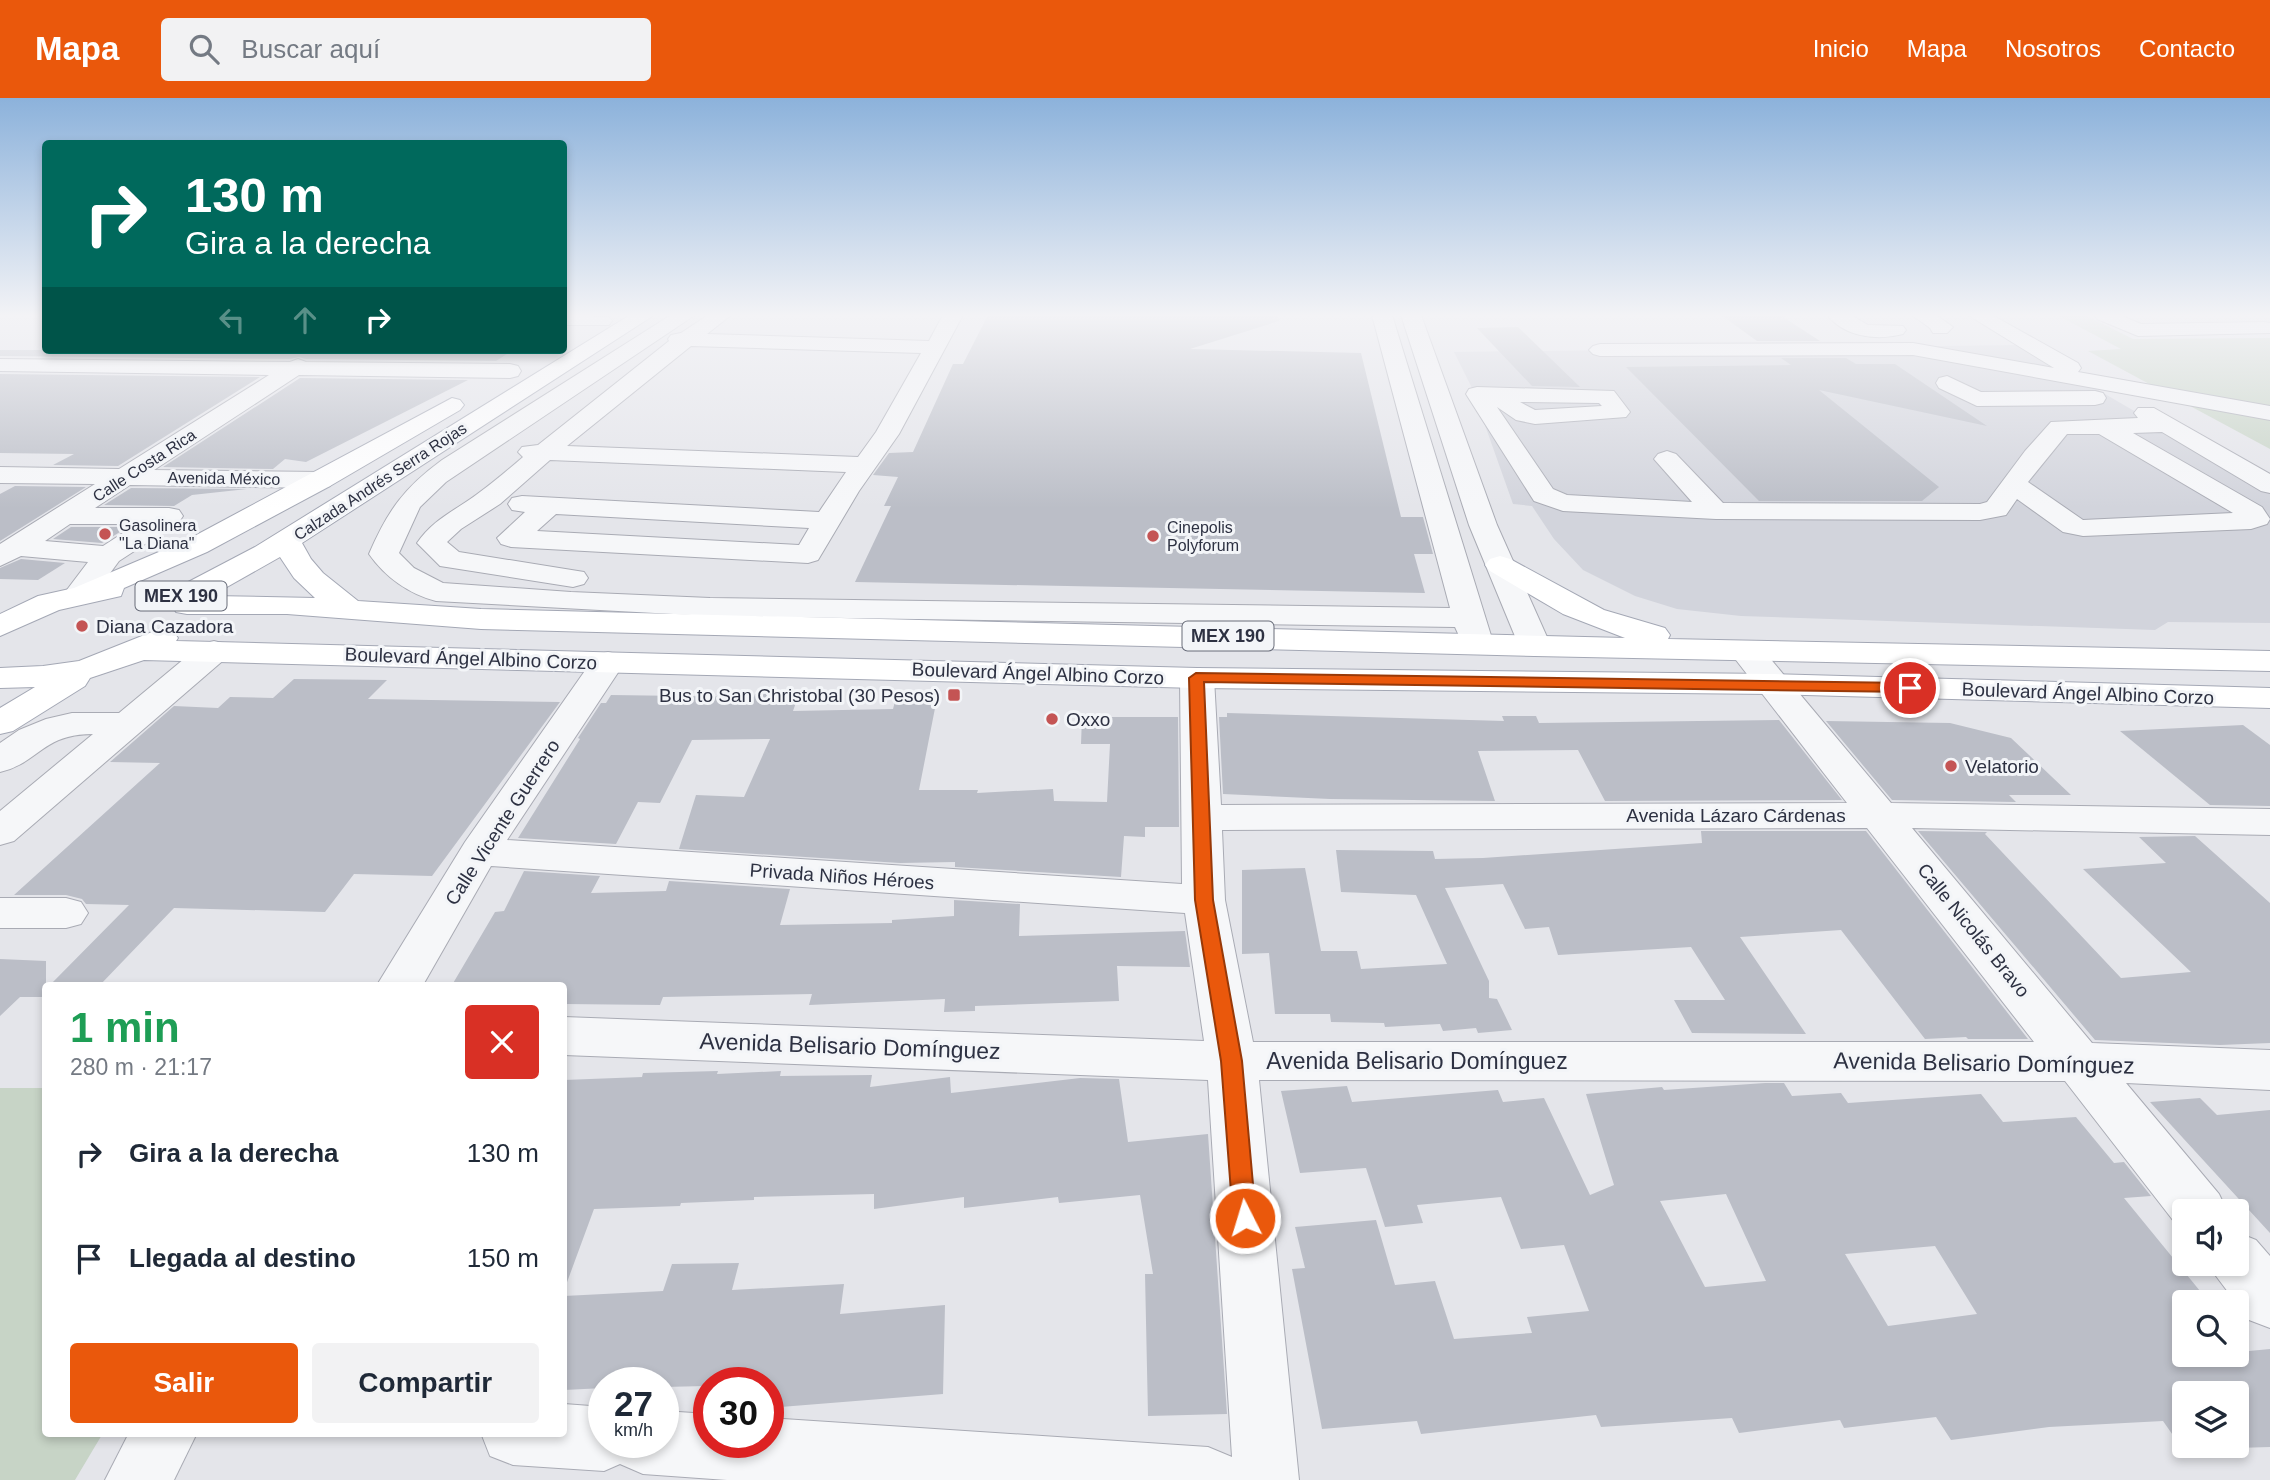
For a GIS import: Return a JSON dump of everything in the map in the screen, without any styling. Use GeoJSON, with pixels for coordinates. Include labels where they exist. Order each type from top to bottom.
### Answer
{"type":"FeatureCollection","features":[{"type":"Feature","properties":{"kind":"main road","name":"Calzada Andrés Serra Rojas"},"geometry":{"type":"LineString","coordinates":[[78,595],[197,545],[321,480],[495,379]]}},
{"type":"Feature","properties":{"kind":"main road","name":"Calzada Andrés Serra Rojas"},"geometry":{"type":"LineString","coordinates":[[185,601],[294,536],[526,379]]}},
{"type":"Feature","properties":{"kind":"main road"},"geometry":{"type":"LineString","coordinates":[[349,609],[310,580],[292,555],[294,536],[383,503],[450,465]]}},
{"type":"Feature","properties":{"kind":"main road"},"geometry":{"type":"LineString","coordinates":[[1500,565],[1576,611],[1633,632],[1746,651]]}},
{"type":"Feature","properties":{"kind":"main road","name":"MEX 190"},"geometry":{"type":"LineString","coordinates":[[0,598],[157,588],[185,601],[183,620],[165,637],[142,650],[87,671],[36,680],[0,678]]}},
{"type":"Feature","properties":{"kind":"main road","name":"MEX 190"},"geometry":{"type":"LineString","coordinates":[[0,626],[13,618],[78,595]]}},
{"type":"Feature","properties":{"kind":"main road","name":"Boulevard Ángel Albino Corzo"},"geometry":{"type":"LineString","coordinates":[[185,601],[1198,657],[1772,684],[2270,698]]}},
{"type":"Feature","properties":{"kind":"main road"},"geometry":{"type":"LineString","coordinates":[[514,620],[544,615],[612,613],[649,604]]}},
{"type":"Feature","properties":{"kind":"main road"},"geometry":{"type":"LineString","coordinates":[[1079,613],[1104,622],[1174,625],[1198,657]]}},
{"type":"Feature","properties":{"kind":"main road","name":"Boulevard Ángel Albino Corzo"},"geometry":{"type":"LineString","coordinates":[[142,650],[608,662],[1198,657],[1473,631],[1535,646],[2270,661]]}},
{"type":"Feature","properties":{"kind":"main road"},"geometry":{"type":"LineString","coordinates":[[0,723],[87,671]]}},
{"type":"Feature","properties":{"kind":"street","name":"Calle Costa Rica"},"geometry":{"type":"LineString","coordinates":[[8,552],[277,379]]}},
{"type":"Feature","properties":{"kind":"street"},"geometry":{"type":"LineString","coordinates":[[576,379],[510,428],[450,465],[417,490],[402,508],[384,554],[403,574],[436,592],[649,604],[1079,613],[1473,631],[1400,379]]}},
{"type":"Feature","properties":{"kind":"street"},"geometry":{"type":"LineString","coordinates":[[632,379],[484,502],[441,528],[431,543],[450,560],[640,588],[651,594],[649,604]]}},
{"type":"Feature","properties":{"kind":"street"},"geometry":{"type":"LineString","coordinates":[[549,506],[511,538],[808,554],[880,443],[916,379]]}},
{"type":"Feature","properties":{"kind":"street"},"geometry":{"type":"LineString","coordinates":[[1433,379],[1483,524],[1535,646]]}},
{"type":"Feature","properties":{"kind":"street"},"geometry":{"type":"LineString","coordinates":[[1933,379],[1977,399],[2122,398]]}},
{"type":"Feature","properties":{"kind":"street"},"geometry":{"type":"LineString","coordinates":[[2088,379],[2270,413]]}},
{"type":"Feature","properties":{"kind":"street"},"geometry":{"type":"LineString","coordinates":[[2126,379],[2270,461]]}},
{"type":"Feature","properties":{"kind":"street"},"geometry":{"type":"LineString","coordinates":[[2091,380],[2270,485]]}},
{"type":"Feature","properties":{"kind":"street"},"geometry":{"type":"LineString","coordinates":[[1402,386],[1486,394],[1543,495],[1563,503],[1716,511],[1980,512],[1996,509],[2060,427],[2167,425]]}},
{"type":"Feature","properties":{"kind":"street"},"geometry":{"type":"LineString","coordinates":[[2015,485],[2073,526],[2083,528],[2239,522],[2257,518],[2103,426]]}},
{"type":"Feature","properties":{"kind":"street"},"geometry":{"type":"LineString","coordinates":[[510,428],[880,443]]}},
{"type":"Feature","properties":{"kind":"street"},"geometry":{"type":"LineString","coordinates":[[476,450],[865,465]]}},
{"type":"Feature","properties":{"kind":"street"},"geometry":{"type":"LineString","coordinates":[[1667,459],[1716,511]]}},
{"type":"Feature","properties":{"kind":"street","name":"Avenida México"},"geometry":{"type":"LineString","coordinates":[[0,475],[321,480]]}},
{"type":"Feature","properties":{"kind":"street"},"geometry":{"type":"LineString","coordinates":[[484,502],[828,521]]}},
{"type":"Feature","properties":{"kind":"street"},"geometry":{"type":"LineString","coordinates":[[64,516],[169,516],[109,555],[78,595]]}},
{"type":"Feature","properties":{"kind":"street"},"geometry":{"type":"LineString","coordinates":[[8,552],[109,555]]}},
{"type":"Feature","properties":{"kind":"street"},"geometry":{"type":"LineString","coordinates":[[0,832],[214,651]]}},
{"type":"Feature","properties":{"kind":"street","name":"Calle Nicolás Bravo"},"geometry":{"type":"LineString","coordinates":[[1746,651],[2189,1199]]}},
{"type":"Feature","properties":{"kind":"street"},"geometry":{"type":"LineString","coordinates":[[1198,657],[1204,900],[1232,1061],[1266,1480]]}},
{"type":"Feature","properties":{"kind":"street","name":"Calle Vicente Guerrero"},"geometry":{"type":"LineString","coordinates":[[402,982],[479,852],[608,662]]}},
{"type":"Feature","properties":{"kind":"street"},"geometry":{"type":"LineString","coordinates":[[0,761],[28,737],[54,727],[78,722],[127,724]]}},
{"type":"Feature","properties":{"kind":"street","name":"Avenida Lázaro Cárdenas"},"geometry":{"type":"LineString","coordinates":[[1202,818],[1880,815],[2270,822]]}},
{"type":"Feature","properties":{"kind":"street","name":"Privada Niños Héroes"},"geometry":{"type":"LineString","coordinates":[[479,852],[1204,900]]}},
{"type":"Feature","properties":{"kind":"street"},"geometry":{"type":"LineString","coordinates":[[0,914],[66,913]]}},
{"type":"Feature","properties":{"kind":"street","name":"Avenida Belisario Domínguez"},"geometry":{"type":"LineString","coordinates":[[567,1036],[1232,1061],[2081,1062],[2270,1070]]}},
{"type":"Feature","properties":{"kind":"street"},"geometry":{"type":"LineString","coordinates":[[2249,1274],[2270,1300]]}},
{"type":"Feature","properties":{"kind":"street"},"geometry":{"type":"LineString","coordinates":[[138,1480],[163,1437]]}},
{"type":"Feature","properties":{"kind":"street"},"geometry":{"type":"LineString","coordinates":[[567,1437],[588,1438]]}},
{"type":"Feature","properties":{"kind":"street"},"geometry":{"type":"LineString","coordinates":[[679,1444],[1208,1480]]}},
{"type":"Feature","properties":{"kind":"shaded area"},"geometry":{"type":"Polygon","coordinates":[[[1468,379],[2080,379],[2270,490],[2270,623],[2168,622],[2155,630],[1741,616],[1677,609],[1635,596],[1583,570],[1554,539],[1532,506],[1513,504],[1468,379]]]}},
{"type":"Feature","properties":{"kind":"green space"},"geometry":{"type":"Polygon","coordinates":[[[2141,379],[2270,379],[2270,449],[2141,379]]]}},
{"type":"Feature","properties":{"kind":"green space"},"geometry":{"type":"Polygon","coordinates":[[[0,1088],[42,1088],[42,1437],[101,1437],[75,1480],[0,1480],[0,1088]]]}},
{"type":"Feature","properties":{"kind":"building"},"geometry":{"type":"Polygon","coordinates":[[[0,379],[256,379],[118,466],[53,465],[74,454],[0,453],[0,379]]]}},
{"type":"Feature","properties":{"kind":"building"},"geometry":{"type":"Polygon","coordinates":[[[298,379],[468,380],[306,462],[285,459],[273,469],[163,467],[298,379]]]}},
{"type":"Feature","properties":{"kind":"building"},"geometry":{"type":"Polygon","coordinates":[[[946,379],[1367,379],[1401,517],[1423,517],[1433,554],[1414,554],[1425,593],[855,582],[891,506],[884,506],[898,477],[873,475],[889,453],[913,452],[946,379]]]}},
{"type":"Feature","properties":{"kind":"building"},"geometry":{"type":"Polygon","coordinates":[[[1526,379],[1572,379],[1580,387],[1532,386],[1526,379]]]}},
{"type":"Feature","properties":{"kind":"building"},"geometry":{"type":"Polygon","coordinates":[[[1638,379],[1918,379],[1987,426],[1819,390],[1939,487],[1922,501],[1759,501],[1638,379]]]}},
{"type":"Feature","properties":{"kind":"building"},"geometry":{"type":"Polygon","coordinates":[[[15,486],[86,487],[0,541],[0,494],[15,486]]]}},
{"type":"Feature","properties":{"kind":"building"},"geometry":{"type":"Polygon","coordinates":[[[131,488],[247,489],[192,495],[174,506],[104,505],[131,488]]]}},
{"type":"Feature","properties":{"kind":"building"},"geometry":{"type":"Polygon","coordinates":[[[71,527],[128,527],[102,543],[53,539],[71,527]]]}},
{"type":"Feature","properties":{"kind":"building"},"geometry":{"type":"Polygon","coordinates":[[[21,559],[65,563],[38,580],[0,579],[0,568],[21,559]]]}},
{"type":"Feature","properties":{"kind":"building"},"geometry":{"type":"Polygon","coordinates":[[[294,679],[387,680],[368,699],[560,702],[432,876],[354,874],[325,912],[174,908],[103,982],[53,982],[129,905],[86,904],[82,899],[66,895],[14,895],[160,763],[110,762],[174,706],[218,708],[230,697],[273,698],[294,679]]]}},
{"type":"Feature","properties":{"kind":"building"},"geometry":{"type":"Polygon","coordinates":[[[755,694],[799,694],[793,711],[893,709],[896,698],[937,698],[919,790],[978,790],[977,793],[1053,789],[1054,801],[1107,802],[1110,744],[1081,744],[1082,717],[1178,717],[1179,827],[1145,827],[1145,837],[1124,836],[1121,877],[955,867],[955,862],[900,863],[679,849],[696,795],[744,797],[770,739],[692,740],[660,803],[638,802],[616,844],[518,838],[580,739],[578,738],[601,703],[606,703],[611,695],[754,697],[755,694]]]}},
{"type":"Feature","properties":{"kind":"building"},"geometry":{"type":"Polygon","coordinates":[[[1227,713],[1504,721],[1502,716],[1536,716],[1539,723],[1779,720],[1842,800],[1605,801],[1578,750],[1478,751],[1495,801],[1330,799],[1223,794],[1219,717],[1227,717],[1227,713]]]}},
{"type":"Feature","properties":{"kind":"building","name":"Velatorio"},"geometry":{"type":"Polygon","coordinates":[[[1826,721],[1950,723],[2011,738],[2071,795],[2009,795],[2016,802],[1892,800],[1826,721]]]}},
{"type":"Feature","properties":{"kind":"building"},"geometry":{"type":"Polygon","coordinates":[[[2243,725],[2270,745],[2270,806],[2210,805],[2120,731],[2243,725]]]}},
{"type":"Feature","properties":{"kind":"building"},"geometry":{"type":"Polygon","coordinates":[[[1701,831],[1866,831],[2028,1039],[1925,1039],[1841,930],[1740,937],[1806,1034],[1692,1033],[1674,1000],[1725,1000],[1691,947],[1558,955],[1549,927],[1525,929],[1503,884],[1445,888],[1489,981],[1489,998],[1497,999],[1512,1030],[1478,1033],[1476,1028],[1443,1031],[1440,1024],[1385,1027],[1384,1023],[1331,1022],[1330,1014],[1275,1014],[1269,953],[1242,954],[1242,870],[1305,868],[1321,951],[1357,951],[1361,969],[1447,964],[1416,895],[1341,892],[1336,850],[1433,851],[1435,859],[1483,858],[1702,843],[1701,831]]]}},
{"type":"Feature","properties":{"kind":"building"},"geometry":{"type":"Polygon","coordinates":[[[1918,831],[1987,832],[1985,834],[2121,978],[2191,972],[2083,869],[2166,863],[2139,837],[2195,836],[2270,903],[2270,1043],[2220,1045],[2095,1040],[1918,831]]]}},
{"type":"Feature","properties":{"kind":"building"},"geometry":{"type":"Polygon","coordinates":[[[524,871],[600,876],[591,893],[666,891],[669,881],[790,889],[780,925],[892,923],[892,920],[954,916],[954,900],[1020,904],[1019,936],[1185,931],[1190,967],[1117,966],[1119,1001],[975,1006],[975,1011],[944,1012],[945,999],[809,1005],[812,994],[663,997],[660,1005],[567,1004],[567,982],[454,982],[495,912],[504,911],[524,871]]]}},
{"type":"Feature","properties":{"kind":"building"},"geometry":{"type":"Polygon","coordinates":[[[0,959],[46,961],[46,982],[42,982],[42,997],[20,997],[0,1016],[0,959]]]}},
{"type":"Feature","properties":{"kind":"building"},"geometry":{"type":"Polygon","coordinates":[[[781,1071],[780,1076],[872,1075],[870,1087],[950,1077],[951,1093],[1080,1078],[1119,1079],[1128,1142],[1208,1134],[1227,1414],[1148,1416],[1145,1274],[1153,1274],[1140,1195],[1059,1203],[1058,1197],[964,1208],[964,1197],[874,1209],[874,1194],[754,1197],[754,1200],[681,1203],[680,1206],[594,1209],[567,1282],[567,1080],[642,1077],[643,1073],[781,1071]]]}},
{"type":"Feature","properties":{"kind":"building"},"geometry":{"type":"Polygon","coordinates":[[[1784,1083],[1792,1096],[1841,1093],[1848,1103],[1981,1094],[2003,1122],[2076,1117],[2114,1163],[2124,1162],[2151,1196],[2124,1198],[2172,1257],[2172,1276],[2188,1276],[2199,1290],[2172,1290],[2172,1367],[2249,1367],[2249,1351],[2270,1349],[2270,1447],[2249,1448],[2249,1381],[2172,1381],[2172,1434],[2163,1421],[2049,1427],[1951,1440],[1936,1417],[1844,1428],[1840,1420],[1739,1433],[1732,1418],[1601,1427],[1596,1415],[1421,1434],[1417,1421],[1322,1429],[1292,1269],[1305,1268],[1295,1227],[1376,1220],[1395,1285],[1435,1281],[1454,1339],[1532,1333],[1527,1317],[1589,1311],[1564,1245],[1521,1249],[1501,1197],[1417,1205],[1423,1223],[1385,1227],[1366,1168],[1300,1173],[1281,1091],[1347,1086],[1352,1102],[1498,1090],[1503,1102],[1544,1098],[1590,1195],[1614,1185],[1586,1094],[1662,1087],[1664,1090],[1784,1083]],[[1726,1194],[1660,1201],[1705,1287],[1766,1281],[1726,1194]],[[1935,1246],[1845,1254],[1888,1326],[1977,1314],[1935,1246]]]}},
{"type":"Feature","properties":{"kind":"building"},"geometry":{"type":"Polygon","coordinates":[[[2200,1098],[2217,1115],[2270,1110],[2270,1233],[2249,1210],[2249,1199],[2239,1199],[2150,1102],[2200,1098]]]}},
{"type":"Feature","properties":{"kind":"building"},"geometry":{"type":"Polygon","coordinates":[[[739,1263],[732,1290],[844,1284],[840,1314],[945,1305],[943,1394],[784,1407],[784,1367],[693,1367],[693,1386],[679,1387],[679,1367],[588,1367],[588,1389],[567,1390],[567,1296],[663,1291],[672,1264],[739,1263]]]}},
{"type":"Feature","properties":{"kind":"place","name":"Gasolinera \"La Diana\""},"geometry":{"type":"Point","coordinates":[105,534]}},
{"type":"Feature","properties":{"kind":"place","name":"Cinepolis Polyforum"},"geometry":{"type":"Point","coordinates":[1153,536]}},
{"type":"Feature","properties":{"kind":"place","name":"Diana Cazadora"},"geometry":{"type":"Point","coordinates":[82,626]}},
{"type":"Feature","properties":{"kind":"place","name":"Bus to San Christobal (30 Pesos)"},"geometry":{"type":"Point","coordinates":[954,695]}},
{"type":"Feature","properties":{"kind":"place","name":"Oxxo"},"geometry":{"type":"Point","coordinates":[1052,719]}},
{"type":"Feature","properties":{"kind":"place","name":"Velatorio"},"geometry":{"type":"Point","coordinates":[1951,766]}},
{"type":"Feature","properties":{"kind":"route"},"geometry":{"type":"LineString","coordinates":[[1245,1218],[1232,1061],[1204,900],[1196,678],[1910,688]]}}]}
